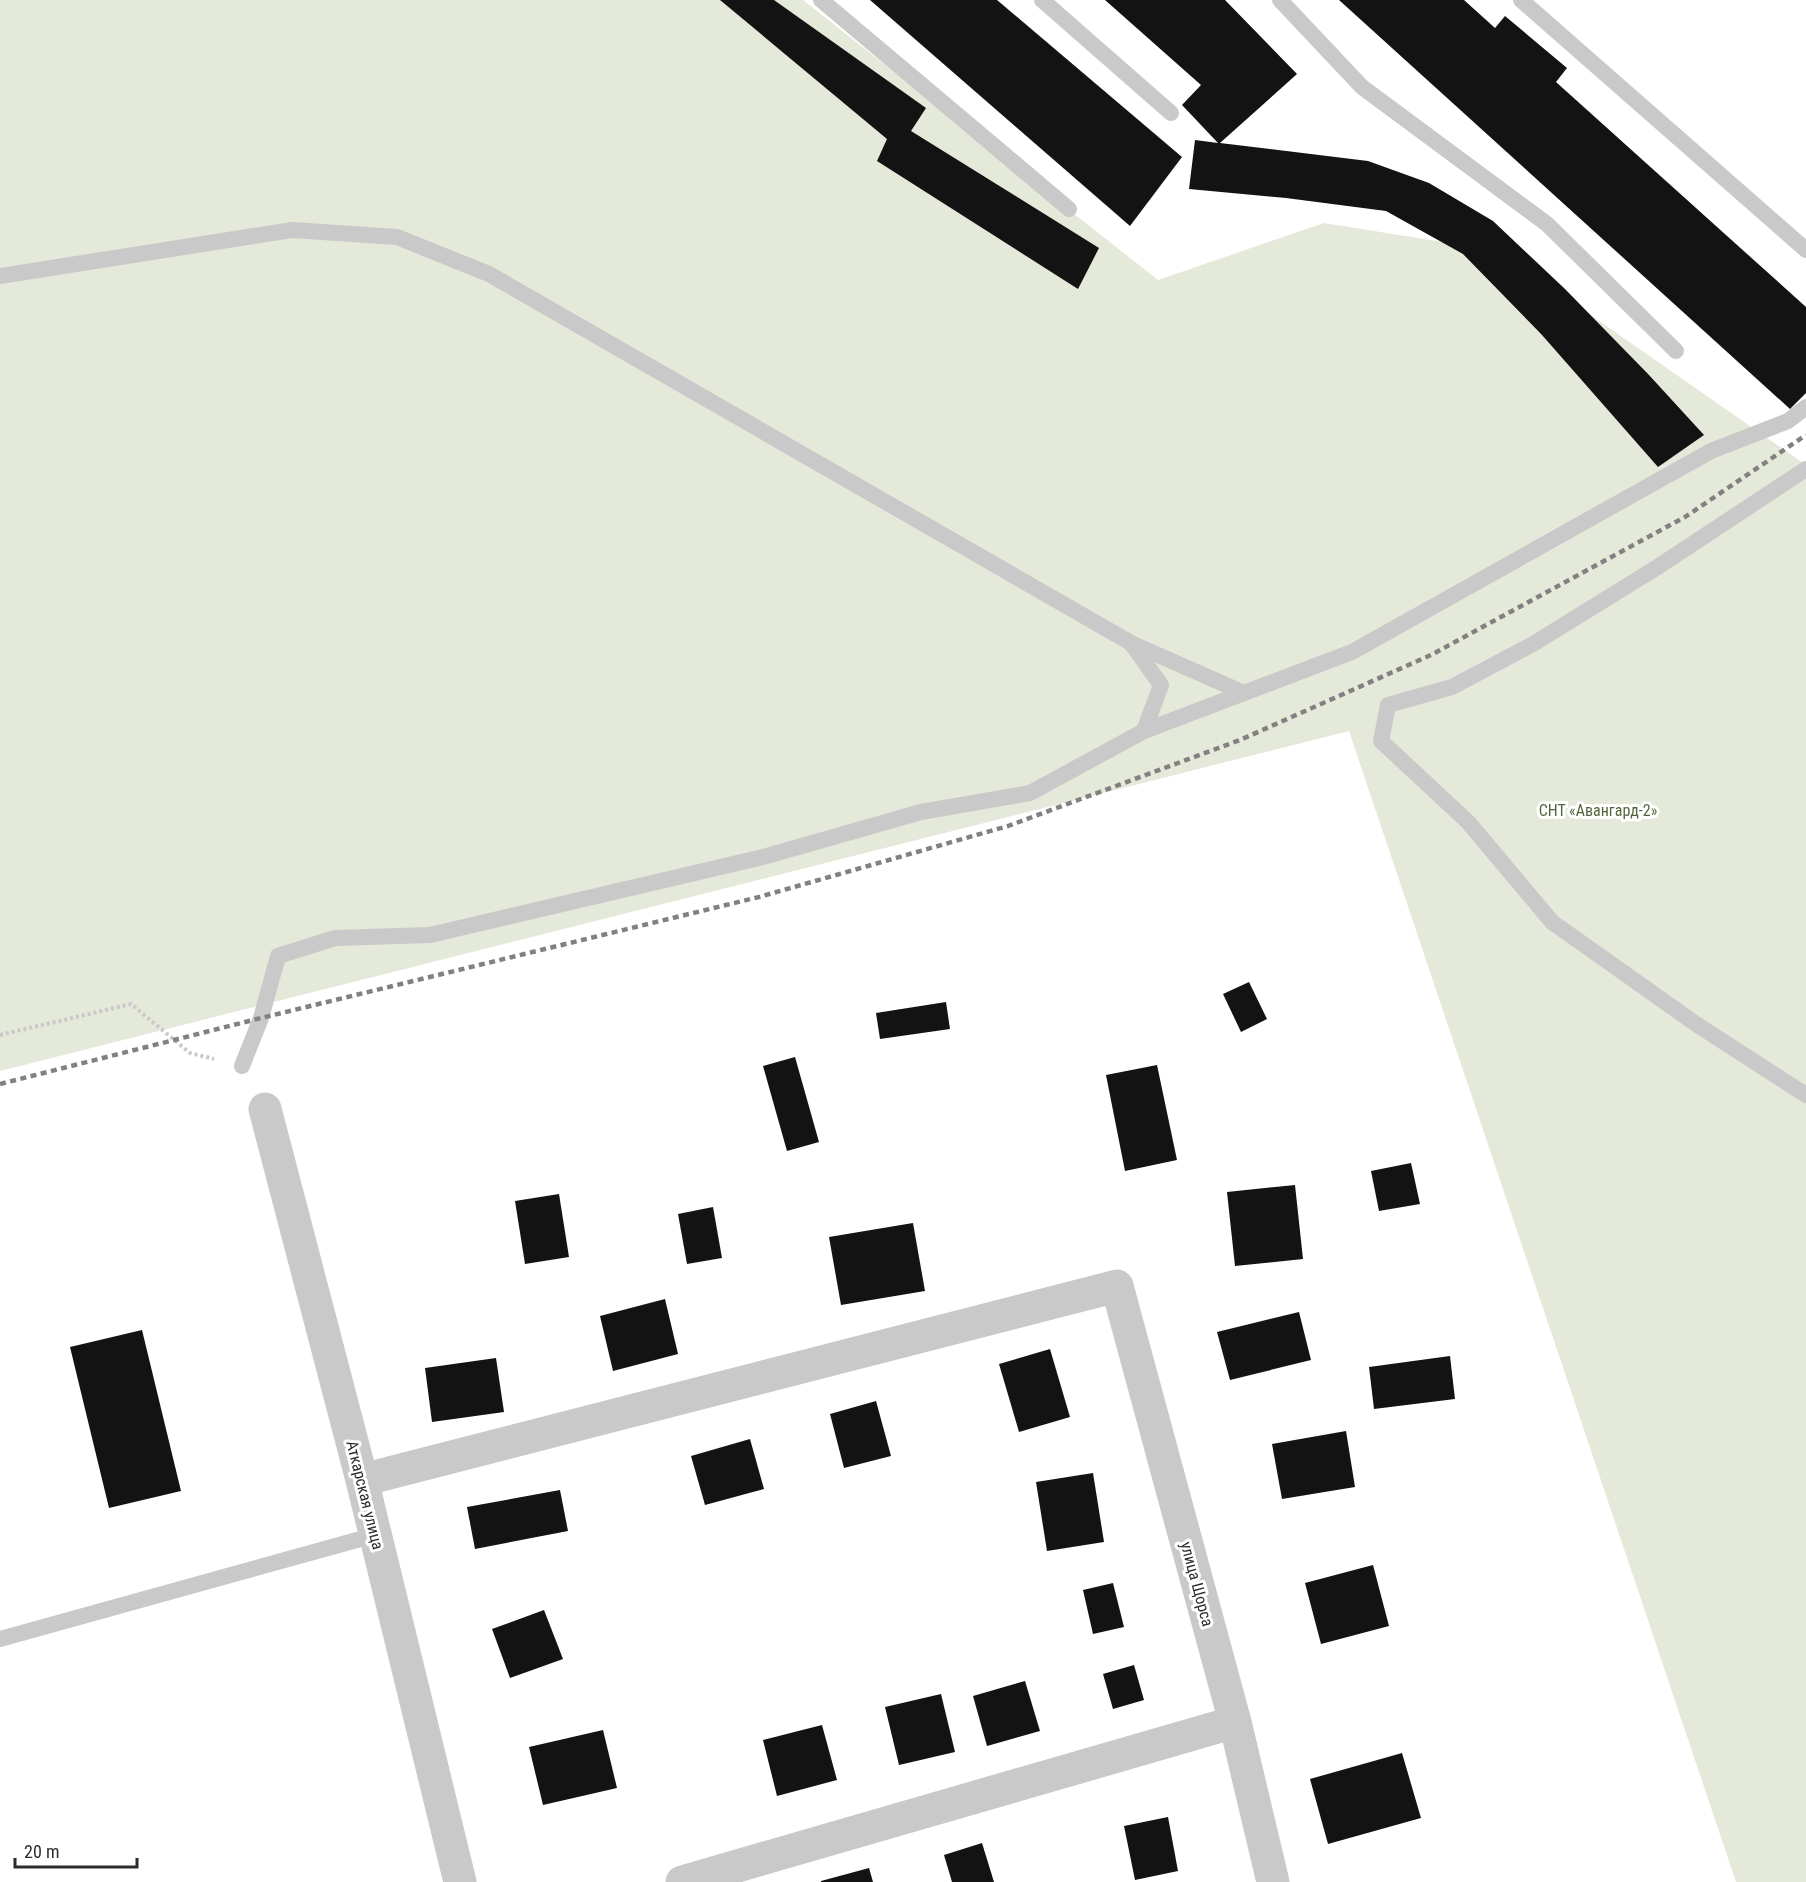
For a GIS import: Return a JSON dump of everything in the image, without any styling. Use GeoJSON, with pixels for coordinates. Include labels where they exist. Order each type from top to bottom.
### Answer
{"type":"FeatureCollection","features":[{"type":"Feature","properties":{"kind":"street","name":"Аткарская улица"},"geometry":{"type":"LineString","coordinates":[[265,1109],[362,1480],[460,1882]]}},
{"type":"Feature","properties":{"kind":"street","name":"улица Щорса"},"geometry":{"type":"LineString","coordinates":[[362,1480],[1117,1286],[1234,1722],[1273,1882]]}},
{"type":"Feature","properties":{"kind":"street"},"geometry":{"type":"LineString","coordinates":[[682,1882],[1234,1722]]}},
{"type":"Feature","properties":{"kind":"lane"},"geometry":{"type":"LineString","coordinates":[[821,0],[1069,209]]}},
{"type":"Feature","properties":{"kind":"lane"},"geometry":{"type":"LineString","coordinates":[[1042,0],[1171,114]]}},
{"type":"Feature","properties":{"kind":"lane"},"geometry":{"type":"LineString","coordinates":[[1280,0],[1362,87],[1548,224],[1676,351]]}},
{"type":"Feature","properties":{"kind":"lane"},"geometry":{"type":"LineString","coordinates":[[1521,0],[1806,250]]}},
{"type":"Feature","properties":{"kind":"lane"},"geometry":{"type":"LineString","coordinates":[[0,276],[292,230],[397,237],[489,274],[1131,643],[1244,693]]}},
{"type":"Feature","properties":{"kind":"lane"},"geometry":{"type":"LineString","coordinates":[[242,1066],[261,1018],[278,956],[335,938],[430,934],[763,857],[921,812],[1030,793],[1144,730],[1352,652],[1711,451],[1788,421],[1806,407]]}},
{"type":"Feature","properties":{"kind":"lane"},"geometry":{"type":"LineString","coordinates":[[1806,469],[1656,568],[1533,644],[1452,687],[1388,705],[1382,741],[1468,822],[1552,922],[1696,1024],[1806,1095]]}},
{"type":"Feature","properties":{"kind":"lane"},"geometry":{"type":"LineString","coordinates":[[1131,643],[1161,685],[1144,730]]}},
{"type":"Feature","properties":{"kind":"lane"},"geometry":{"type":"LineString","coordinates":[[0,1639],[375,1535]]}},
{"type":"Feature","properties":{"kind":"path"},"geometry":{"type":"LineString","coordinates":[[0,1035],[131,1004],[190,1053],[242,1066]]}},
{"type":"Feature","properties":{"kind":"green space","name":"СНТ «Авангард-2»"},"geometry":{"type":"Polygon","coordinates":[[[0,0],[803,0],[1158,280],[1324,223],[1499,251],[1806,465],[1806,1882],[1736,1882],[1349,731],[0,1071],[0,0]]]}},
{"type":"Feature","properties":{"kind":"building"},"geometry":{"type":"Polygon","coordinates":[[[720,0],[774,0],[926,108],[911,131],[1099,248],[1078,289],[877,161],[887,139],[720,0]]]}},
{"type":"Feature","properties":{"kind":"building"},"geometry":{"type":"Polygon","coordinates":[[[870,0],[997,0],[1182,157],[1130,226],[870,0]]]}},
{"type":"Feature","properties":{"kind":"building"},"geometry":{"type":"Polygon","coordinates":[[[1105,0],[1225,0],[1297,74],[1220,143],[1368,161],[1429,183],[1493,221],[1565,289],[1704,435],[1658,467],[1542,335],[1463,254],[1386,211],[1286,198],[1189,189],[1195,140],[1218,143],[1182,105],[1201,85],[1105,0]]]}},
{"type":"Feature","properties":{"kind":"building"},"geometry":{"type":"Polygon","coordinates":[[[1339,0],[1464,0],[1495,28],[1505,16],[1567,68],[1556,82],[1806,307],[1806,393],[1790,409],[1339,0]]]}},
{"type":"Feature","properties":{"kind":"building"},"geometry":{"type":"Polygon","coordinates":[[[1249,982],[1267,1019],[1241,1032],[1223,994],[1249,982]]]}},
{"type":"Feature","properties":{"kind":"building"},"geometry":{"type":"Polygon","coordinates":[[[946,1002],[950,1029],[880,1039],[876,1013],[946,1002]]]}},
{"type":"Feature","properties":{"kind":"building"},"geometry":{"type":"Polygon","coordinates":[[[795,1057],[819,1142],[787,1151],[763,1066],[795,1057]]]}},
{"type":"Feature","properties":{"kind":"building"},"geometry":{"type":"Polygon","coordinates":[[[1157,1065],[1177,1160],[1125,1171],[1106,1075],[1157,1065]]]}},
{"type":"Feature","properties":{"kind":"building"},"geometry":{"type":"Polygon","coordinates":[[[1411,1163],[1420,1204],[1379,1211],[1371,1171],[1411,1163]]]}},
{"type":"Feature","properties":{"kind":"building"},"geometry":{"type":"Polygon","coordinates":[[[1295,1185],[1303,1259],[1235,1266],[1227,1192],[1295,1185]]]}},
{"type":"Feature","properties":{"kind":"building"},"geometry":{"type":"Polygon","coordinates":[[[559,1194],[569,1257],[525,1264],[515,1201],[559,1194]]]}},
{"type":"Feature","properties":{"kind":"building"},"geometry":{"type":"Polygon","coordinates":[[[713,1207],[722,1258],[687,1264],[678,1214],[713,1207]]]}},
{"type":"Feature","properties":{"kind":"building"},"geometry":{"type":"Polygon","coordinates":[[[913,1223],[925,1291],[841,1305],[829,1237],[913,1223]]]}},
{"type":"Feature","properties":{"kind":"building"},"geometry":{"type":"Polygon","coordinates":[[[665,1299],[678,1354],[613,1371],[600,1316],[665,1299]]]}},
{"type":"Feature","properties":{"kind":"building"},"geometry":{"type":"Polygon","coordinates":[[[1299,1312],[1311,1360],[1230,1380],[1217,1332],[1299,1312]]]}},
{"type":"Feature","properties":{"kind":"building"},"geometry":{"type":"Polygon","coordinates":[[[142,1330],[181,1491],[109,1508],[70,1347],[142,1330]]]}},
{"type":"Feature","properties":{"kind":"building"},"geometry":{"type":"Polygon","coordinates":[[[1050,1349],[1070,1417],[1019,1432],[999,1364],[1050,1349]]]}},
{"type":"Feature","properties":{"kind":"building"},"geometry":{"type":"Polygon","coordinates":[[[1450,1356],[1455,1399],[1374,1409],[1369,1367],[1450,1356]]]}},
{"type":"Feature","properties":{"kind":"building"},"geometry":{"type":"Polygon","coordinates":[[[496,1358],[504,1412],[432,1422],[425,1368],[496,1358]]]}},
{"type":"Feature","properties":{"kind":"building"},"geometry":{"type":"Polygon","coordinates":[[[876,1401],[891,1456],[844,1468],[830,1414],[876,1401]]]}},
{"type":"Feature","properties":{"kind":"building"},"geometry":{"type":"Polygon","coordinates":[[[1346,1431],[1355,1487],[1282,1499],[1272,1444],[1346,1431]]]}},
{"type":"Feature","properties":{"kind":"building"},"geometry":{"type":"Polygon","coordinates":[[[750,1439],[764,1489],[705,1505],[691,1456],[750,1439]]]}},
{"type":"Feature","properties":{"kind":"building"},"geometry":{"type":"Polygon","coordinates":[[[1093,1473],[1104,1542],[1047,1551],[1036,1482],[1093,1473]]]}},
{"type":"Feature","properties":{"kind":"building"},"geometry":{"type":"Polygon","coordinates":[[[560,1490],[568,1531],[475,1549],[467,1507],[560,1490]]]}},
{"type":"Feature","properties":{"kind":"building"},"geometry":{"type":"Polygon","coordinates":[[[1373,1565],[1389,1626],[1321,1644],[1305,1583],[1373,1565]]]}},
{"type":"Feature","properties":{"kind":"building"},"geometry":{"type":"Polygon","coordinates":[[[1113,1583],[1124,1627],[1093,1634],[1083,1590],[1113,1583]]]}},
{"type":"Feature","properties":{"kind":"building"},"geometry":{"type":"Polygon","coordinates":[[[544,1610],[563,1659],[510,1678],[492,1629],[544,1610]]]}},
{"type":"Feature","properties":{"kind":"building"},"geometry":{"type":"Polygon","coordinates":[[[1134,1665],[1144,1700],[1113,1709],[1103,1674],[1134,1665]]]}},
{"type":"Feature","properties":{"kind":"building"},"geometry":{"type":"Polygon","coordinates":[[[1025,1681],[1040,1731],[987,1746],[973,1696],[1025,1681]]]}},
{"type":"Feature","properties":{"kind":"building"},"geometry":{"type":"Polygon","coordinates":[[[941,1694],[955,1752],[899,1765],[885,1707],[941,1694]]]}},
{"type":"Feature","properties":{"kind":"building"},"geometry":{"type":"Polygon","coordinates":[[[822,1725],[837,1780],[777,1796],[763,1740],[822,1725]]]}},
{"type":"Feature","properties":{"kind":"building"},"geometry":{"type":"Polygon","coordinates":[[[603,1730],[617,1788],[543,1805],[529,1747],[603,1730]]]}},
{"type":"Feature","properties":{"kind":"building"},"geometry":{"type":"Polygon","coordinates":[[[1402,1753],[1421,1818],[1328,1844],[1310,1779],[1402,1753]]]}},
{"type":"Feature","properties":{"kind":"building"},"geometry":{"type":"Polygon","coordinates":[[[1168,1817],[1178,1871],[1135,1880],[1124,1826],[1168,1817]]]}},
{"type":"Feature","properties":{"kind":"building"},"geometry":{"type":"Polygon","coordinates":[[[982,1843],[994,1882],[952,1882],[944,1855],[982,1843]]]}},
{"type":"Feature","properties":{"kind":"building"},"geometry":{"type":"Polygon","coordinates":[[[869,1868],[873,1882],[821,1882],[821,1881],[869,1868]]]}},
{"type":"Feature","properties":{"kind":"railway"},"geometry":{"type":"LineString","coordinates":[[0,1084],[759,897],[1008,826],[1240,740],[1431,655],[1685,517],[1806,435]]}}]}
